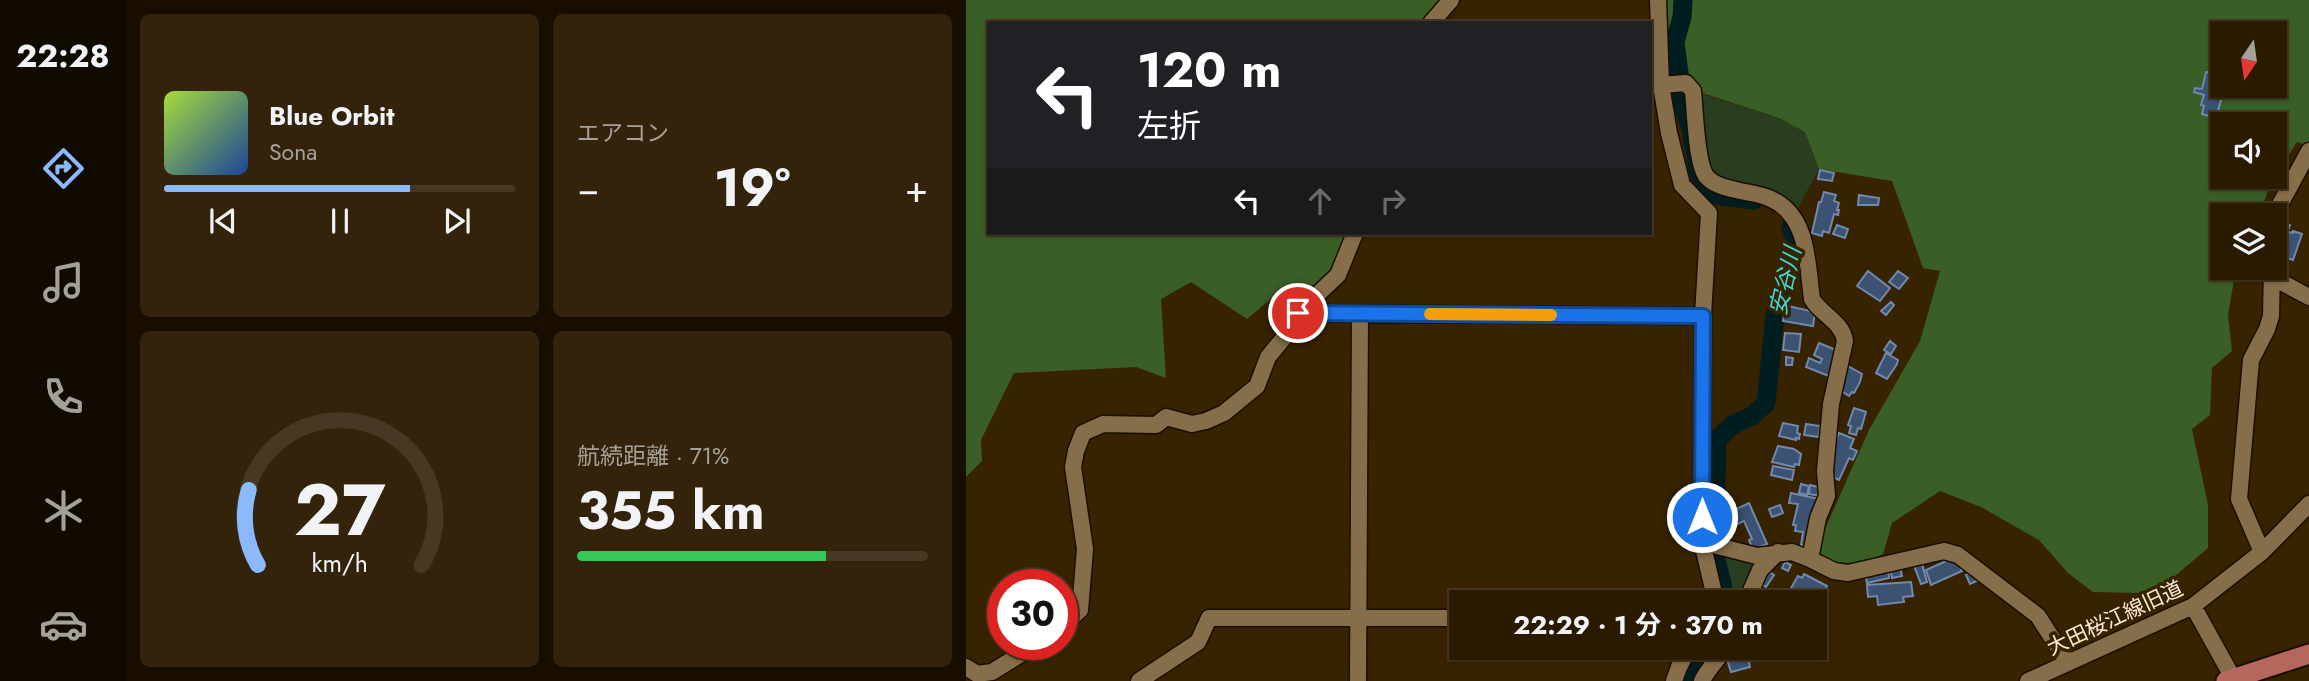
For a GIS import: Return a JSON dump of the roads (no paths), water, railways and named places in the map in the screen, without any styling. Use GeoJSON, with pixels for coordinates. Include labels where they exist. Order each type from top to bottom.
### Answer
{"type":"FeatureCollection","features":[{"type":"Feature","properties":{"kind":"main road"},"geometry":{"type":"LineString","coordinates":[[2232,681],[2309,654]]}},
{"type":"Feature","properties":{"kind":"street"},"geometry":{"type":"LineString","coordinates":[[1433,21],[1451,0]]}},
{"type":"Feature","properties":{"kind":"street"},"geometry":{"type":"LineString","coordinates":[[1658,0],[1663,85],[1682,184],[1709,213],[1703,316],[1713,590]]}},
{"type":"Feature","properties":{"kind":"street"},"geometry":{"type":"LineString","coordinates":[[1663,85],[1686,83],[1693,90],[1700,159],[1707,178],[1722,187],[1768,197],[1780,203],[1793,217],[1803,234],[1812,299],[1843,333],[1845,341],[1831,404],[1825,471],[1827,496],[1818,518],[1811,559]]}},
{"type":"Feature","properties":{"kind":"street"},"geometry":{"type":"LineString","coordinates":[[2281,203],[2309,151]]}},
{"type":"Feature","properties":{"kind":"street"},"geometry":{"type":"LineString","coordinates":[[1078,612],[1084,578],[1085,549],[1073,467],[1083,433],[1103,424],[1156,425],[1166,417],[1192,424],[1224,413],[1257,386],[1268,357],[1287,334],[1298,313],[1338,275],[1354,235]]}},
{"type":"Feature","properties":{"kind":"street"},"geometry":{"type":"LineString","coordinates":[[2262,552],[2239,499],[2251,360],[2271,316],[2271,280]]}},
{"type":"Feature","properties":{"kind":"street"},"geometry":{"type":"LineString","coordinates":[[2280,280],[2309,297]]}},
{"type":"Feature","properties":{"kind":"street"},"geometry":{"type":"LineString","coordinates":[[1298,313],[1703,316]]}},
{"type":"Feature","properties":{"kind":"street"},"geometry":{"type":"LineString","coordinates":[[1358,681],[1360,314]]}},
{"type":"Feature","properties":{"kind":"street","name":"大田桜江線旧道"},"geometry":{"type":"LineString","coordinates":[[2028,681],[2193,606],[2262,552],[2309,504]]}},
{"type":"Feature","properties":{"kind":"street"},"geometry":{"type":"LineString","coordinates":[[1710,543],[1757,556],[1792,552],[1834,571],[1848,573],[1944,551],[1958,555],[2038,616],[2068,663]]}},
{"type":"Feature","properties":{"kind":"street"},"geometry":{"type":"LineString","coordinates":[[1751,590],[1760,570],[1778,552]]}},
{"type":"Feature","properties":{"kind":"street"},"geometry":{"type":"LineString","coordinates":[[2193,606],[2232,681]]}},
{"type":"Feature","properties":{"kind":"street"},"geometry":{"type":"LineString","coordinates":[[1139,681],[1198,642],[1209,618],[1449,618]]}},
{"type":"Feature","properties":{"kind":"street"},"geometry":{"type":"LineString","coordinates":[[966,667],[977,674],[992,672],[1011,660]]}},
{"type":"Feature","properties":{"kind":"street"},"geometry":{"type":"LineString","coordinates":[[1674,681],[1683,660]]}},
{"type":"Feature","properties":{"kind":"street"},"geometry":{"type":"LineString","coordinates":[[1702,681],[1715,660]]}},
{"type":"Feature","properties":{"kind":"waterway","name":"安谷川"},"geometry":{"type":"LineString","coordinates":[[1683,0],[1682,17],[1675,42],[1683,104],[1691,129],[1698,170],[1703,184],[1716,195],[1754,200]]}},
{"type":"Feature","properties":{"kind":"waterway","name":"安谷川"},"geometry":{"type":"LineString","coordinates":[[1723,590],[1714,553],[1717,440],[1732,425],[1752,416],[1766,403],[1775,316],[1780,294],[1798,247],[1791,227]]}},
{"type":"Feature","properties":{"kind":"waterway","name":"安谷川"},"geometry":{"type":"LineString","coordinates":[[1683,681],[1686,668],[1700,660]]}}]}
